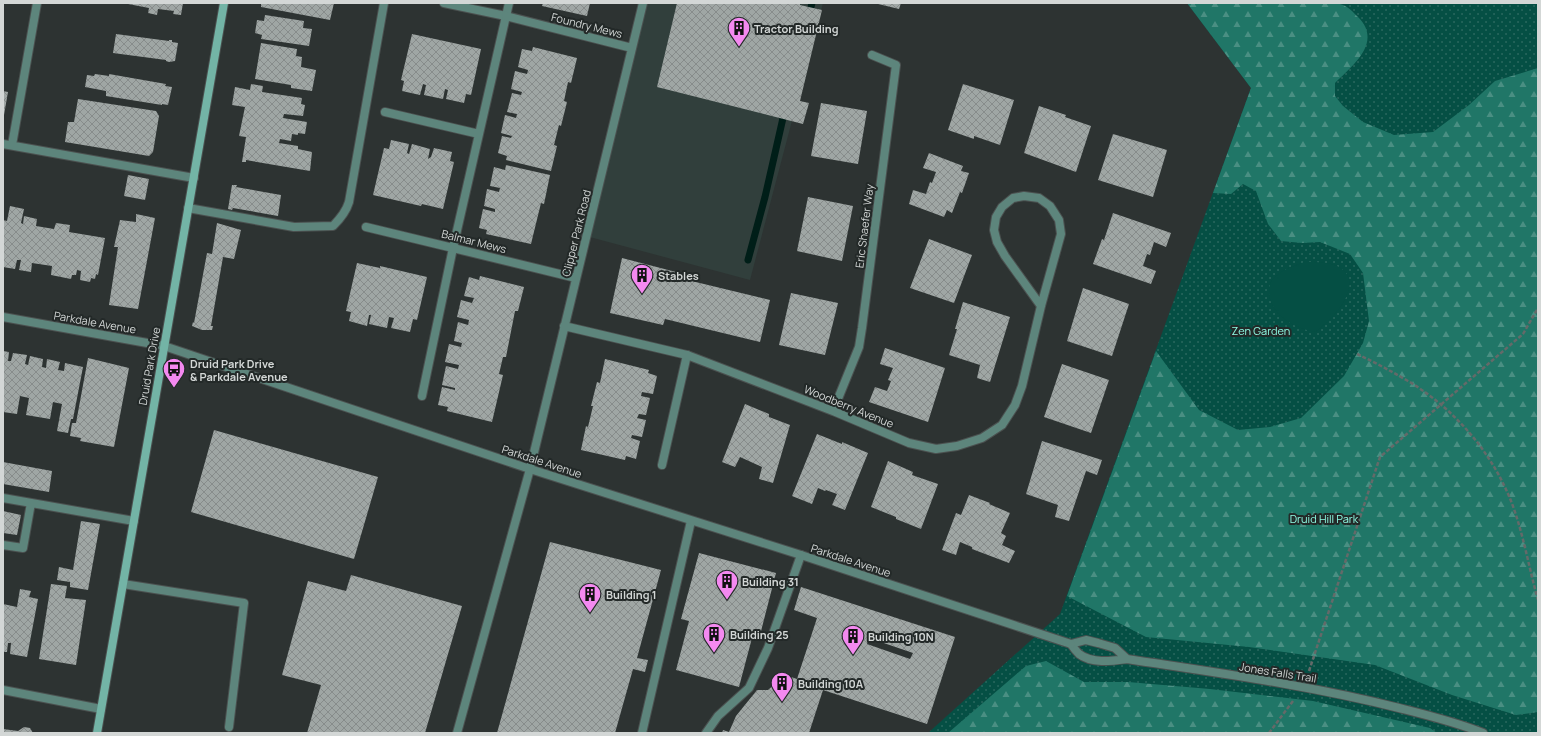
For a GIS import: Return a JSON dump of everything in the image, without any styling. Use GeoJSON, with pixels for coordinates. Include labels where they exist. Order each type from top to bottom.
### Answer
{"type":"FeatureCollection","features":[{"type":"Feature","properties":{"kind":"main road","name":"Druid Park Drive"},"geometry":{"type":"LineString","coordinates":[[97,733],[224,3]]}},
{"type":"Feature","properties":{"kind":"street"},"geometry":{"type":"LineString","coordinates":[[12,145],[36,3]]}},
{"type":"Feature","properties":{"kind":"street"},"geometry":{"type":"LineString","coordinates":[[188,208],[294,227],[333,226],[337,222],[347,210],[349,202],[384,3]]}},
{"type":"Feature","properties":{"kind":"street","name":"Foundry Mews"},"geometry":{"type":"LineString","coordinates":[[444,3],[506,16],[632,48]]}},
{"type":"Feature","properties":{"kind":"street"},"geometry":{"type":"LineString","coordinates":[[422,396],[453,248],[509,3]]}},
{"type":"Feature","properties":{"kind":"street","name":"Clipper Park Road"},"geometry":{"type":"LineString","coordinates":[[457,733],[530,469],[643,3]]}},
{"type":"Feature","properties":{"kind":"street","name":"Eric Shaefer Way"},"geometry":{"type":"LineString","coordinates":[[833,411],[856,354],[862,328],[896,65],[872,55]]}},
{"type":"Feature","properties":{"kind":"street"},"geometry":{"type":"LineString","coordinates":[[385,112],[479,134]]}},
{"type":"Feature","properties":{"kind":"street"},"geometry":{"type":"LineString","coordinates":[[3,144],[194,178]]}},
{"type":"Feature","properties":{"kind":"street","name":"Woodberry Avenue"},"geometry":{"type":"LineString","coordinates":[[564,326],[687,355],[833,411],[909,443],[936,449],[957,446],[982,438],[1002,425],[1015,405],[1029,363],[1041,306],[1061,234],[1059,220],[1050,206],[1039,198],[1024,196],[1013,198],[1002,207],[996,217],[994,230],[997,242],[1005,256],[1041,306]]}},
{"type":"Feature","properties":{"kind":"street","name":"Balmar Mews"},"geometry":{"type":"LineString","coordinates":[[366,227],[576,278]]}},
{"type":"Feature","properties":{"kind":"street","name":"Parkdale Avenue"},"geometry":{"type":"LineString","coordinates":[[3,317],[164,346],[530,469],[801,555],[1071,644]]}},
{"type":"Feature","properties":{"kind":"street"},"geometry":{"type":"LineString","coordinates":[[662,466],[687,355]]}},
{"type":"Feature","properties":{"kind":"street"},"geometry":{"type":"LineString","coordinates":[[3,498],[134,521]]}},
{"type":"Feature","properties":{"kind":"street"},"geometry":{"type":"LineString","coordinates":[[3,545],[23,548],[31,503]]}},
{"type":"Feature","properties":{"kind":"street"},"geometry":{"type":"LineString","coordinates":[[642,733],[691,521]]}},
{"type":"Feature","properties":{"kind":"street"},"geometry":{"type":"LineString","coordinates":[[706,733],[718,716],[749,688],[768,648],[801,555]]}},
{"type":"Feature","properties":{"kind":"street"},"geometry":{"type":"LineString","coordinates":[[123,584],[244,603],[229,727]]}},
{"type":"Feature","properties":{"kind":"street","name":"Jones Falls Trail"},"geometry":{"type":"LineString","coordinates":[[1071,644],[1086,640],[1115,648],[1127,659],[1304,686],[1378,702],[1434,717],[1483,733]]}},
{"type":"Feature","properties":{"kind":"street"},"geometry":{"type":"LineString","coordinates":[[1071,644],[1080,655],[1096,660],[1109,662],[1127,659]]}},
{"type":"Feature","properties":{"kind":"street"},"geometry":{"type":"LineString","coordinates":[[3,690],[102,709]]}},
{"type":"Feature","properties":{"kind":"path"},"geometry":{"type":"LineString","coordinates":[[1270,733],[1304,686],[1380,457],[1523,334],[1538,308]]}},
{"type":"Feature","properties":{"kind":"path"},"geometry":{"type":"LineString","coordinates":[[1357,354],[1409,382],[1440,404],[1461,423],[1477,441],[1496,469],[1516,515],[1538,600]]}},
{"type":"Feature","properties":{"kind":"shaded area"},"geometry":{"type":"Polygon","coordinates":[[[641,3],[823,3],[750,280],[586,236],[641,3]]]}},
{"type":"Feature","properties":{"kind":"green space","name":"Druid Hill Park"},"geometry":{"type":"Polygon","coordinates":[[[1187,3],[1538,3],[1538,733],[928,733],[1060,614],[1251,88],[1187,3]]]}},
{"type":"Feature","properties":{"kind":"green space","name":"Druid Hill Park"},"geometry":{"type":"Polygon","coordinates":[[[1187,3],[1335,3],[1348,7],[1365,26],[1367,35],[1366,44],[1363,53],[1357,61],[1335,83],[1335,96],[1343,106],[1363,122],[1394,135],[1433,132],[1469,105],[1495,81],[1538,68],[1538,712],[1516,715],[1452,695],[1375,665],[1249,647],[1146,637],[1067,596],[1156,351],[1199,410],[1238,430],[1270,427],[1301,418],[1344,376],[1363,343],[1369,321],[1363,273],[1350,254],[1320,242],[1302,243],[1281,241],[1268,224],[1256,191],[1243,184],[1231,194],[1213,193],[1251,88],[1187,3]]]}},
{"type":"Feature","properties":{"kind":"green space"},"geometry":{"type":"Polygon","coordinates":[[[1305,262],[1318,262],[1335,265],[1347,274],[1349,282],[1348,292],[1344,301],[1330,319],[1315,332],[1285,320],[1274,308],[1269,293],[1271,282],[1278,274],[1305,262]]]}},
{"type":"Feature","properties":{"kind":"green space"},"geometry":{"type":"Polygon","coordinates":[[[1046,661],[1084,682],[1128,682],[1210,689],[1313,701],[1430,728],[1437,733],[948,733],[1026,666],[1046,661]]]}},
{"type":"Feature","properties":{"kind":"building"},"geometry":{"type":"Polygon","coordinates":[[[123,3],[183,3],[181,15],[173,14],[174,11],[158,9],[157,15],[148,13],[149,8],[123,3]]]}},
{"type":"Feature","properties":{"kind":"building"},"geometry":{"type":"Polygon","coordinates":[[[261,3],[334,3],[330,20],[261,7],[261,3]]]}},
{"type":"Feature","properties":{"kind":"building"},"geometry":{"type":"Polygon","coordinates":[[[543,3],[590,3],[587,16],[542,6],[543,3]]]}},
{"type":"Feature","properties":{"kind":"building","name":"Tractor Building"},"geometry":{"type":"Polygon","coordinates":[[[677,3],[800,3],[800,5],[822,10],[800,101],[809,103],[803,124],[657,87],[677,3]]]}},
{"type":"Feature","properties":{"kind":"building"},"geometry":{"type":"Polygon","coordinates":[[[874,3],[901,3],[899,9],[874,3]]]}},
{"type":"Feature","properties":{"kind":"building"},"geometry":{"type":"Polygon","coordinates":[[[265,15],[304,21],[303,28],[312,29],[309,46],[261,39],[262,35],[255,33],[257,20],[264,21],[265,15]]]}},
{"type":"Feature","properties":{"kind":"building"},"geometry":{"type":"Polygon","coordinates":[[[116,34],[169,41],[172,40],[172,42],[178,43],[175,61],[169,62],[166,60],[113,53],[116,34]]]}},
{"type":"Feature","properties":{"kind":"building"},"geometry":{"type":"Polygon","coordinates":[[[412,34],[481,49],[471,95],[466,94],[464,103],[446,99],[448,90],[445,89],[443,99],[424,95],[426,85],[423,84],[420,95],[402,91],[404,81],[401,80],[412,34]]]}},
{"type":"Feature","properties":{"kind":"building"},"geometry":{"type":"Polygon","coordinates":[[[261,43],[297,49],[296,56],[302,57],[301,67],[316,70],[312,91],[291,88],[291,85],[255,79],[261,43]]]}},
{"type":"Feature","properties":{"kind":"building"},"geometry":{"type":"Polygon","coordinates":[[[533,47],[577,58],[571,83],[568,82],[564,101],[567,102],[561,126],[559,125],[554,145],[557,146],[551,171],[506,160],[507,156],[498,153],[502,136],[511,138],[512,136],[501,133],[505,115],[516,118],[517,114],[507,112],[512,93],[521,95],[522,92],[511,89],[515,71],[527,74],[528,70],[518,67],[522,49],[532,51],[533,47]]]}},
{"type":"Feature","properties":{"kind":"building"},"geometry":{"type":"Polygon","coordinates":[[[95,74],[109,76],[109,74],[166,84],[165,86],[172,87],[168,105],[106,96],[106,91],[85,87],[87,75],[94,76],[95,74]]]}},
{"type":"Feature","properties":{"kind":"building"},"geometry":{"type":"Polygon","coordinates":[[[251,84],[263,86],[262,92],[302,98],[301,104],[305,105],[303,116],[284,114],[283,118],[307,122],[305,134],[292,134],[291,141],[280,139],[279,143],[298,146],[298,149],[312,152],[310,171],[246,160],[246,162],[242,162],[246,137],[239,136],[245,107],[232,105],[235,87],[250,90],[251,84]]]}},
{"type":"Feature","properties":{"kind":"building"},"geometry":{"type":"Polygon","coordinates":[[[963,84],[1014,100],[1000,145],[974,136],[974,139],[948,130],[963,84]]]}},
{"type":"Feature","properties":{"kind":"building"},"geometry":{"type":"Polygon","coordinates":[[[3,91],[8,92],[4,115],[3,115],[3,91]]]}},
{"type":"Feature","properties":{"kind":"building"},"geometry":{"type":"Polygon","coordinates":[[[78,99],[156,111],[159,116],[153,152],[149,156],[65,142],[68,122],[74,122],[78,99]]]}},
{"type":"Feature","properties":{"kind":"building"},"geometry":{"type":"Polygon","coordinates":[[[821,103],[867,111],[858,164],[811,156],[821,103]]]}},
{"type":"Feature","properties":{"kind":"building"},"geometry":{"type":"Polygon","coordinates":[[[1039,106],[1066,115],[1065,117],[1091,126],[1076,172],[1024,153],[1039,106]]]}},
{"type":"Feature","properties":{"kind":"building"},"geometry":{"type":"Polygon","coordinates":[[[1113,134],[1167,150],[1153,197],[1098,180],[1113,134]]]}},
{"type":"Feature","properties":{"kind":"building"},"geometry":{"type":"Polygon","coordinates":[[[391,140],[409,144],[407,153],[409,154],[412,144],[430,149],[428,159],[431,157],[434,148],[452,152],[450,161],[454,162],[443,209],[422,204],[421,206],[373,195],[384,148],[389,149],[391,140]]]}},
{"type":"Feature","properties":{"kind":"building"},"geometry":{"type":"Polygon","coordinates":[[[929,153],[963,166],[961,171],[969,173],[962,193],[960,192],[952,213],[947,210],[944,217],[909,204],[913,190],[926,194],[930,182],[932,183],[936,172],[923,168],[929,153]]]}},
{"type":"Feature","properties":{"kind":"building"},"geometry":{"type":"Polygon","coordinates":[[[506,165],[550,175],[544,204],[541,203],[531,244],[486,234],[487,230],[479,228],[483,209],[495,212],[495,209],[484,206],[487,189],[499,192],[500,188],[490,186],[494,167],[505,170],[506,165]]]}},
{"type":"Feature","properties":{"kind":"building"},"geometry":{"type":"Polygon","coordinates":[[[128,175],[149,179],[145,200],[124,196],[128,175]]]}},
{"type":"Feature","properties":{"kind":"building"},"geometry":{"type":"Polygon","coordinates":[[[232,185],[281,195],[278,216],[233,208],[232,210],[228,209],[232,185]]]}},
{"type":"Feature","properties":{"kind":"building"},"geometry":{"type":"Polygon","coordinates":[[[808,197],[853,206],[842,261],[797,251],[808,197]]]}},
{"type":"Feature","properties":{"kind":"building"},"geometry":{"type":"Polygon","coordinates":[[[10,206],[24,209],[21,223],[23,224],[24,216],[37,219],[36,226],[54,229],[56,223],[70,225],[69,232],[105,238],[98,275],[96,274],[95,279],[91,278],[90,282],[80,280],[81,271],[77,270],[76,275],[72,275],[71,279],[51,275],[52,266],[32,263],[31,272],[19,270],[21,260],[17,260],[15,269],[3,267],[3,220],[7,221],[10,206]]]}},
{"type":"Feature","properties":{"kind":"building"},"geometry":{"type":"Polygon","coordinates":[[[1113,213],[1171,233],[1166,247],[1154,242],[1150,255],[1147,254],[1143,266],[1156,271],[1151,284],[1093,264],[1102,239],[1104,240],[1113,213]]]}},
{"type":"Feature","properties":{"kind":"building"},"geometry":{"type":"Polygon","coordinates":[[[136,214],[155,218],[138,309],[109,305],[118,247],[114,247],[120,220],[136,222],[136,214]]]}},
{"type":"Feature","properties":{"kind":"building"},"geometry":{"type":"Polygon","coordinates":[[[217,223],[241,230],[234,259],[223,257],[211,326],[213,326],[212,330],[202,330],[192,326],[193,322],[194,323],[207,253],[212,254],[217,223]]]}},
{"type":"Feature","properties":{"kind":"building"},"geometry":{"type":"Polygon","coordinates":[[[929,239],[972,255],[954,303],[910,288],[929,239]]]}},
{"type":"Feature","properties":{"kind":"building"},"geometry":{"type":"Polygon","coordinates":[[[622,258],[676,272],[675,277],[770,300],[760,342],[665,319],[663,325],[610,313],[622,258]]]}},
{"type":"Feature","properties":{"kind":"building"},"geometry":{"type":"Polygon","coordinates":[[[357,263],[380,268],[380,266],[427,277],[417,320],[413,319],[410,332],[391,328],[394,318],[389,317],[387,328],[369,324],[371,315],[369,315],[367,326],[349,321],[351,312],[346,311],[357,263]]]}},
{"type":"Feature","properties":{"kind":"building"},"geometry":{"type":"Polygon","coordinates":[[[480,276],[524,287],[518,311],[515,311],[506,357],[503,357],[499,374],[503,375],[492,422],[447,411],[448,407],[438,405],[442,387],[455,390],[455,388],[442,385],[446,366],[458,369],[459,365],[445,362],[449,344],[461,347],[462,343],[454,341],[458,322],[468,325],[469,320],[457,317],[461,300],[472,303],[474,298],[464,296],[469,277],[479,280],[480,276]]]}},
{"type":"Feature","properties":{"kind":"building"},"geometry":{"type":"Polygon","coordinates":[[[1083,288],[1129,304],[1112,356],[1067,341],[1083,288]]]}},
{"type":"Feature","properties":{"kind":"building"},"geometry":{"type":"Polygon","coordinates":[[[791,293],[838,303],[825,355],[779,345],[791,293]]]}},
{"type":"Feature","properties":{"kind":"building"},"geometry":{"type":"Polygon","coordinates":[[[963,302],[1010,317],[990,382],[977,378],[980,365],[949,355],[963,302]]]}},
{"type":"Feature","properties":{"kind":"building"},"geometry":{"type":"Polygon","coordinates":[[[885,348],[945,368],[928,422],[869,402],[875,387],[887,391],[891,381],[888,380],[893,368],[880,364],[885,348]]]}},
{"type":"Feature","properties":{"kind":"building"},"geometry":{"type":"Polygon","coordinates":[[[3,351],[9,352],[8,361],[11,361],[13,353],[27,355],[25,364],[28,365],[30,356],[43,359],[42,367],[46,368],[47,359],[60,362],[58,370],[64,371],[65,363],[83,367],[73,419],[71,419],[68,433],[57,431],[62,404],[53,402],[50,419],[26,415],[29,398],[20,396],[17,414],[3,412],[3,351]]]}},
{"type":"Feature","properties":{"kind":"building"},"geometry":{"type":"Polygon","coordinates":[[[88,358],[129,368],[114,447],[80,441],[81,438],[70,436],[72,423],[76,423],[88,358]]]}},
{"type":"Feature","properties":{"kind":"building"},"geometry":{"type":"Polygon","coordinates":[[[605,359],[649,370],[648,373],[657,376],[653,394],[642,392],[641,396],[650,398],[646,415],[639,414],[637,418],[646,420],[642,437],[632,435],[631,438],[640,441],[636,459],[626,456],[625,460],[581,450],[586,426],[588,427],[593,406],[591,406],[597,382],[600,383],[605,359]]]}},
{"type":"Feature","properties":{"kind":"building"},"geometry":{"type":"Polygon","coordinates":[[[1062,364],[1109,380],[1091,433],[1044,417],[1062,364]]]}},
{"type":"Feature","properties":{"kind":"building"},"geometry":{"type":"Polygon","coordinates":[[[745,404],[769,414],[769,417],[790,425],[773,483],[759,479],[762,467],[740,457],[735,467],[722,462],[745,404]]]}},
{"type":"Feature","properties":{"kind":"building"},"geometry":{"type":"Polygon","coordinates":[[[214,430],[378,477],[354,559],[191,512],[214,430]]]}},
{"type":"Feature","properties":{"kind":"building"},"geometry":{"type":"Polygon","coordinates":[[[817,434],[842,444],[842,442],[868,453],[845,510],[832,505],[837,494],[826,490],[825,491],[818,488],[812,504],[792,496],[817,434]]]}},
{"type":"Feature","properties":{"kind":"building"},"geometry":{"type":"Polygon","coordinates":[[[1042,441],[1102,460],[1097,475],[1086,471],[1069,521],[1055,517],[1058,505],[1026,494],[1042,441]]]}},
{"type":"Feature","properties":{"kind":"building"},"geometry":{"type":"Polygon","coordinates":[[[888,461],[913,472],[912,475],[938,484],[921,529],[871,507],[888,461]]]}},
{"type":"Feature","properties":{"kind":"building"},"geometry":{"type":"Polygon","coordinates":[[[3,462],[52,471],[49,492],[3,484],[3,462]]]}},
{"type":"Feature","properties":{"kind":"building"},"geometry":{"type":"Polygon","coordinates":[[[969,495],[1010,513],[1001,533],[1006,536],[1002,545],[1015,551],[1009,563],[972,549],[972,547],[960,542],[956,555],[942,550],[956,513],[961,515],[969,495]]]}},
{"type":"Feature","properties":{"kind":"building"},"geometry":{"type":"Polygon","coordinates":[[[3,511],[21,515],[17,535],[3,533],[3,511]]]}},
{"type":"Feature","properties":{"kind":"building"},"geometry":{"type":"Polygon","coordinates":[[[81,521],[100,524],[88,590],[70,587],[70,582],[57,580],[59,567],[73,570],[81,521]]]}},
{"type":"Feature","properties":{"kind":"building","name":"Building 1"},"geometry":{"type":"Polygon","coordinates":[[[550,542],[661,570],[637,658],[648,660],[645,672],[633,669],[615,733],[497,733],[550,542]]]}},
{"type":"Feature","properties":{"kind":"building","name":"Building 31"},"geometry":{"type":"Polygon","coordinates":[[[699,553],[776,573],[759,639],[752,638],[739,687],[676,670],[689,621],[681,619],[699,553]]]}},
{"type":"Feature","properties":{"kind":"building"},"geometry":{"type":"Polygon","coordinates":[[[351,575],[462,606],[425,733],[307,733],[321,685],[282,675],[308,581],[346,591],[351,575]]]}},
{"type":"Feature","properties":{"kind":"building"},"geometry":{"type":"Polygon","coordinates":[[[51,584],[67,586],[65,598],[86,600],[76,665],[39,659],[51,584]]]}},
{"type":"Feature","properties":{"kind":"building","name":"Building 10N"},"geometry":{"type":"Polygon","coordinates":[[[801,587],[955,637],[927,724],[823,690],[809,733],[722,733],[723,730],[729,732],[736,716],[757,690],[768,690],[785,675],[797,679],[817,618],[794,610],[801,587]],[[869,638],[867,644],[910,659],[913,653],[869,638]]]}},
{"type":"Feature","properties":{"kind":"building"},"geometry":{"type":"Polygon","coordinates":[[[20,589],[31,591],[29,597],[38,599],[27,657],[10,654],[11,643],[8,643],[7,652],[3,652],[3,604],[17,607],[20,589]]]}},
{"type":"Feature","properties":{"kind":"building"},"geometry":{"type":"Polygon","coordinates":[[[24,727],[30,728],[33,733],[3,733],[3,729],[18,731],[24,727]]]}},
{"type":"Feature","properties":{"kind":"waterway"},"geometry":{"type":"LineString","coordinates":[[811,7],[812,3]]}},
{"type":"Feature","properties":{"kind":"waterway"},"geometry":{"type":"LineString","coordinates":[[748,260],[765,197],[783,118]]}},
{"type":"Feature","properties":{"kind":"place","name":"Tractor Building"},"geometry":{"type":"Point","coordinates":[739,48]}},
{"type":"Feature","properties":{"kind":"place","name":"Stables"},"geometry":{"type":"Point","coordinates":[642,294]}},
{"type":"Feature","properties":{"kind":"place","name":"Druid Park Drive & Parkdale Avenue"},"geometry":{"type":"Point","coordinates":[174,388]}},
{"type":"Feature","properties":{"kind":"place","name":"Building 31"},"geometry":{"type":"Point","coordinates":[727,600]}},
{"type":"Feature","properties":{"kind":"place","name":"Building 1"},"geometry":{"type":"Point","coordinates":[590,614]}},
{"type":"Feature","properties":{"kind":"place","name":"Building 25"},"geometry":{"type":"Point","coordinates":[714,654]}},
{"type":"Feature","properties":{"kind":"place","name":"Building 10N"},"geometry":{"type":"Point","coordinates":[853,656]}},
{"type":"Feature","properties":{"kind":"place","name":"Building 10A"},"geometry":{"type":"Point","coordinates":[782,702]}},
{"type":"Feature","properties":{"kind":"park label","name":"Zen Garden"},"geometry":{"type":"Point","coordinates":[1261,330]}}]}
